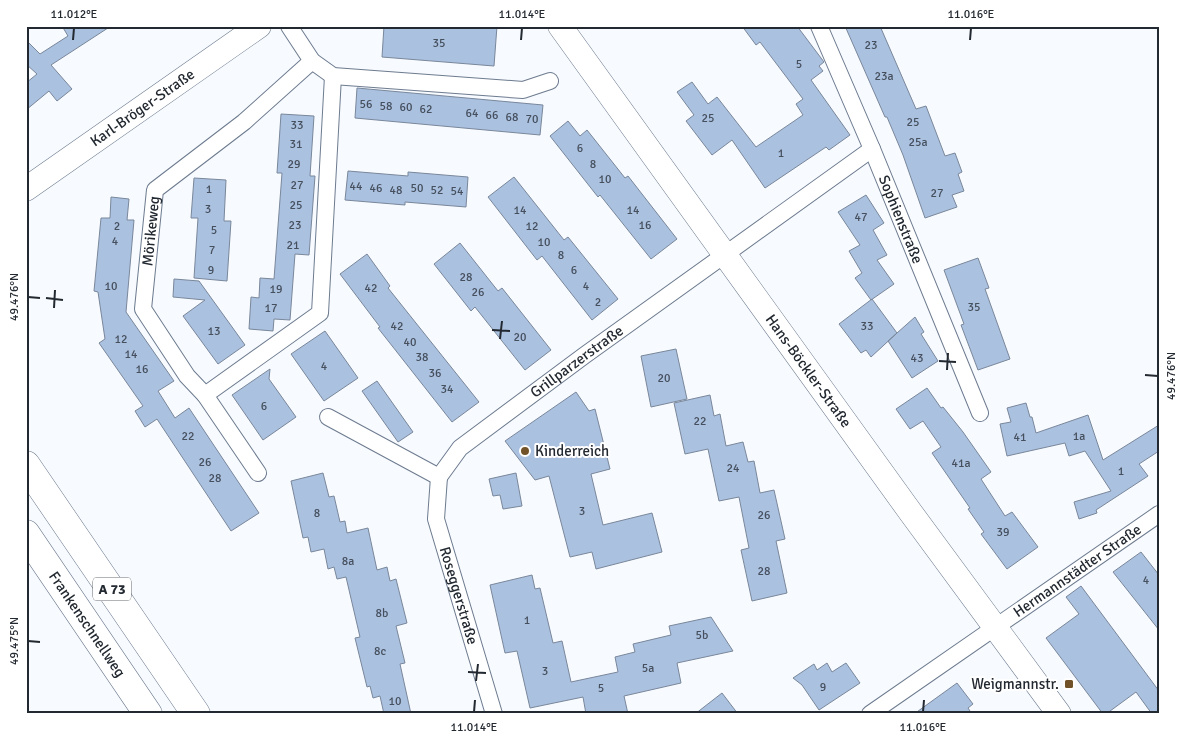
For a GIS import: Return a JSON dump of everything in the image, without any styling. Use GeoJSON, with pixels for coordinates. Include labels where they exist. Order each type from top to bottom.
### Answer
{"type":"FeatureCollection","features":[{"type":"Feature","properties":{"kind":"highway","name":"A 73"},"geometry":{"type":"LineString","coordinates":[[26,465],[196,714]]}},
{"type":"Feature","properties":{"kind":"highway","name":"Frankenschnellweg"},"geometry":{"type":"LineString","coordinates":[[26,534],[148,714]]}},
{"type":"Feature","properties":{"kind":"main road","name":"Karl-Bröger-Straße"},"geometry":{"type":"LineString","coordinates":[[26,189],[259,26]]}},
{"type":"Feature","properties":{"kind":"main road","name":"Hans-Böckler-Straße"},"geometry":{"type":"LineString","coordinates":[[560,26],[724,255],[1059,714]]}},
{"type":"Feature","properties":{"kind":"street"},"geometry":{"type":"LineString","coordinates":[[290,26],[312,61],[333,76],[523,90],[550,81]]}},
{"type":"Feature","properties":{"kind":"street","name":"Sophienstraße"},"geometry":{"type":"LineString","coordinates":[[819,26],[872,149],[980,413]]}},
{"type":"Feature","properties":{"kind":"street","name":"Mörikeweg"},"geometry":{"type":"LineString","coordinates":[[258,473],[205,395],[187,376],[143,309],[155,190],[244,122],[312,61]]}},
{"type":"Feature","properties":{"kind":"street"},"geometry":{"type":"LineString","coordinates":[[205,395],[320,313],[333,76]]}},
{"type":"Feature","properties":{"kind":"street","name":"Grillparzerstraße"},"geometry":{"type":"LineString","coordinates":[[439,477],[460,448],[578,360],[872,149]]}},
{"type":"Feature","properties":{"kind":"street"},"geometry":{"type":"LineString","coordinates":[[328,416],[439,477]]}},
{"type":"Feature","properties":{"kind":"street","name":"Roseggerstraße"},"geometry":{"type":"LineString","coordinates":[[439,477],[436,519],[494,714]]}},
{"type":"Feature","properties":{"kind":"street","name":"Hermannstädter Straße"},"geometry":{"type":"LineString","coordinates":[[870,714],[1159,514]]}},
{"type":"Feature","properties":{"kind":"building"},"geometry":{"type":"Polygon","coordinates":[[[62,26],[111,26],[51,65],[72,89],[57,101],[49,91],[26,110],[26,83],[37,74],[26,64],[26,40],[40,54],[68,36],[62,26]]]}},
{"type":"Feature","properties":{"kind":"building"},"geometry":{"type":"Polygon","coordinates":[[[384,26],[497,26],[494,66],[382,57],[384,26]]]}},
{"type":"Feature","properties":{"kind":"building"},"geometry":{"type":"Polygon","coordinates":[[[742,26],[797,26],[824,62],[819,66],[823,71],[811,80],[850,135],[829,150],[826,147],[765,188],[732,140],[712,155],[686,121],[694,115],[677,92],[692,82],[708,104],[717,97],[756,147],[803,115],[796,104],[803,99],[760,42],[756,45],[742,26]]]}},
{"type":"Feature","properties":{"kind":"building"},"geometry":{"type":"Polygon","coordinates":[[[845,26],[880,26],[916,109],[926,106],[945,156],[955,153],[962,172],[958,174],[964,191],[952,195],[957,207],[925,218],[903,155],[845,26]]]}},
{"type":"Feature","properties":{"kind":"building"},"geometry":{"type":"Polygon","coordinates":[[[357,88],[543,105],[540,135],[355,118],[357,88]]]}},
{"type":"Feature","properties":{"kind":"building"},"geometry":{"type":"Polygon","coordinates":[[[281,114],[314,116],[310,176],[315,176],[309,255],[295,254],[290,320],[274,319],[273,331],[249,329],[251,297],[259,298],[260,278],[274,279],[282,173],[277,173],[281,114]]]}},
{"type":"Feature","properties":{"kind":"building"},"geometry":{"type":"Polygon","coordinates":[[[568,121],[580,136],[587,130],[625,178],[628,176],[677,239],[651,259],[600,195],[598,197],[550,136],[568,121]]]}},
{"type":"Feature","properties":{"kind":"building"},"geometry":{"type":"Polygon","coordinates":[[[348,171],[408,176],[408,172],[468,177],[466,207],[405,202],[405,205],[345,200],[348,171]]]}},
{"type":"Feature","properties":{"kind":"building"},"geometry":{"type":"Polygon","coordinates":[[[514,177],[564,240],[568,237],[618,299],[592,320],[542,256],[537,260],[488,197],[514,177]]]}},
{"type":"Feature","properties":{"kind":"building"},"geometry":{"type":"Polygon","coordinates":[[[194,178],[226,180],[224,221],[231,221],[227,281],[194,278],[198,218],[191,218],[194,178]]]}},
{"type":"Feature","properties":{"kind":"building"},"geometry":{"type":"Polygon","coordinates":[[[866,195],[884,223],[873,230],[887,255],[877,260],[894,284],[871,300],[855,278],[862,273],[849,251],[860,245],[838,212],[866,195]]]}},
{"type":"Feature","properties":{"kind":"building"},"geometry":{"type":"Polygon","coordinates":[[[111,197],[129,199],[127,220],[134,220],[126,312],[174,381],[158,391],[175,418],[189,408],[259,513],[231,531],[157,419],[145,427],[135,411],[143,406],[99,343],[105,339],[98,292],[94,291],[101,218],[110,218],[111,197]]]}},
{"type":"Feature","properties":{"kind":"building"},"geometry":{"type":"Polygon","coordinates":[[[460,243],[498,291],[502,288],[551,350],[525,370],[475,307],[471,311],[434,264],[460,243]]]}},
{"type":"Feature","properties":{"kind":"building"},"geometry":{"type":"Polygon","coordinates":[[[367,254],[390,286],[388,288],[479,402],[452,422],[378,328],[380,327],[340,274],[367,254]]]}},
{"type":"Feature","properties":{"kind":"building"},"geometry":{"type":"Polygon","coordinates":[[[978,258],[989,288],[985,289],[1010,359],[978,370],[961,325],[964,324],[944,270],[978,258]]]}},
{"type":"Feature","properties":{"kind":"building"},"geometry":{"type":"Polygon","coordinates":[[[174,279],[199,281],[245,345],[218,364],[183,316],[205,300],[173,297],[174,279]]]}},
{"type":"Feature","properties":{"kind":"building"},"geometry":{"type":"Polygon","coordinates":[[[872,299],[897,333],[871,357],[866,350],[861,353],[839,324],[872,299]]]}},
{"type":"Feature","properties":{"kind":"building"},"geometry":{"type":"Polygon","coordinates":[[[915,317],[924,332],[921,334],[938,361],[912,378],[888,341],[915,317]]]}},
{"type":"Feature","properties":{"kind":"building"},"geometry":{"type":"Polygon","coordinates":[[[325,331],[358,378],[324,401],[291,354],[325,331]]]}},
{"type":"Feature","properties":{"kind":"building"},"geometry":{"type":"Polygon","coordinates":[[[676,349],[687,399],[651,407],[641,356],[676,349]]]}},
{"type":"Feature","properties":{"kind":"building"},"geometry":{"type":"Polygon","coordinates":[[[270,369],[269,379],[296,417],[263,440],[232,395],[270,369]]]}},
{"type":"Feature","properties":{"kind":"building"},"geometry":{"type":"Polygon","coordinates":[[[377,381],[413,432],[398,442],[362,391],[377,381]]]}},
{"type":"Feature","properties":{"kind":"building"},"geometry":{"type":"Polygon","coordinates":[[[927,388],[941,408],[943,407],[963,432],[991,472],[981,479],[1005,516],[1012,512],[1038,547],[1007,569],[981,534],[984,532],[968,509],[970,508],[932,453],[941,447],[923,421],[910,429],[896,409],[927,388]]]}},
{"type":"Feature","properties":{"kind":"building"},"geometry":{"type":"Polygon","coordinates":[[[576,392],[589,411],[595,409],[610,469],[591,474],[603,525],[652,513],[662,552],[596,569],[592,552],[570,557],[549,476],[535,480],[505,441],[576,392]]]}},
{"type":"Feature","properties":{"kind":"building"},"geometry":{"type":"Polygon","coordinates":[[[710,395],[714,416],[720,414],[726,446],[743,442],[748,462],[754,461],[760,493],[774,490],[785,539],[776,541],[787,593],[752,601],[741,550],[749,548],[739,497],[719,501],[708,449],[685,454],[674,403],[710,395]]]}},
{"type":"Feature","properties":{"kind":"building"},"geometry":{"type":"Polygon","coordinates":[[[1026,403],[1036,433],[1088,415],[1103,460],[1159,425],[1159,451],[1139,464],[1148,476],[1096,510],[1097,513],[1079,519],[1074,502],[1111,491],[1085,451],[1069,456],[1065,443],[1007,456],[1000,424],[1011,422],[1007,408],[1026,403]]]}},
{"type":"Feature","properties":{"kind":"building"},"geometry":{"type":"Polygon","coordinates":[[[323,473],[329,497],[334,496],[340,522],[345,521],[347,533],[368,528],[377,570],[387,567],[390,581],[396,579],[407,623],[396,626],[405,663],[400,664],[411,714],[384,714],[380,696],[373,698],[370,686],[367,687],[355,638],[360,637],[346,577],[337,579],[334,567],[328,569],[324,549],[311,552],[308,537],[303,538],[291,481],[323,473]]]}},
{"type":"Feature","properties":{"kind":"building"},"geometry":{"type":"Polygon","coordinates":[[[516,473],[522,506],[503,509],[500,495],[493,496],[489,479],[516,473]]]}},
{"type":"Feature","properties":{"kind":"building"},"geometry":{"type":"Polygon","coordinates":[[[1141,552],[1159,575],[1159,630],[1113,572],[1141,552]]]}},
{"type":"Feature","properties":{"kind":"building"},"geometry":{"type":"Polygon","coordinates":[[[532,575],[535,589],[540,588],[553,643],[562,641],[571,682],[618,672],[615,657],[635,652],[633,644],[671,635],[669,626],[711,617],[733,651],[677,663],[681,683],[624,696],[628,714],[586,714],[583,697],[530,708],[517,651],[505,653],[490,585],[532,575]]]}},
{"type":"Feature","properties":{"kind":"building"},"geometry":{"type":"Polygon","coordinates":[[[1081,586],[1159,691],[1159,714],[1152,714],[1136,692],[1106,714],[1103,714],[1046,638],[1079,614],[1066,597],[1081,586]]]}},
{"type":"Feature","properties":{"kind":"building"},"geometry":{"type":"Polygon","coordinates":[[[827,663],[832,672],[846,663],[860,683],[819,710],[802,685],[793,678],[814,664],[817,670],[827,663]]]}},
{"type":"Feature","properties":{"kind":"building"},"geometry":{"type":"Polygon","coordinates":[[[957,683],[973,704],[968,708],[972,714],[914,714],[957,683]]]}},
{"type":"Feature","properties":{"kind":"building"},"geometry":{"type":"Polygon","coordinates":[[[722,693],[738,714],[695,714],[722,693]]]}},
{"type":"Feature","properties":{"kind":"place","name":"Kinderreich"},"geometry":{"type":"Point","coordinates":[525,451]}},
{"type":"Feature","properties":{"kind":"place","name":"Weigmannstr."},"geometry":{"type":"Point","coordinates":[1069,684]}}]}
